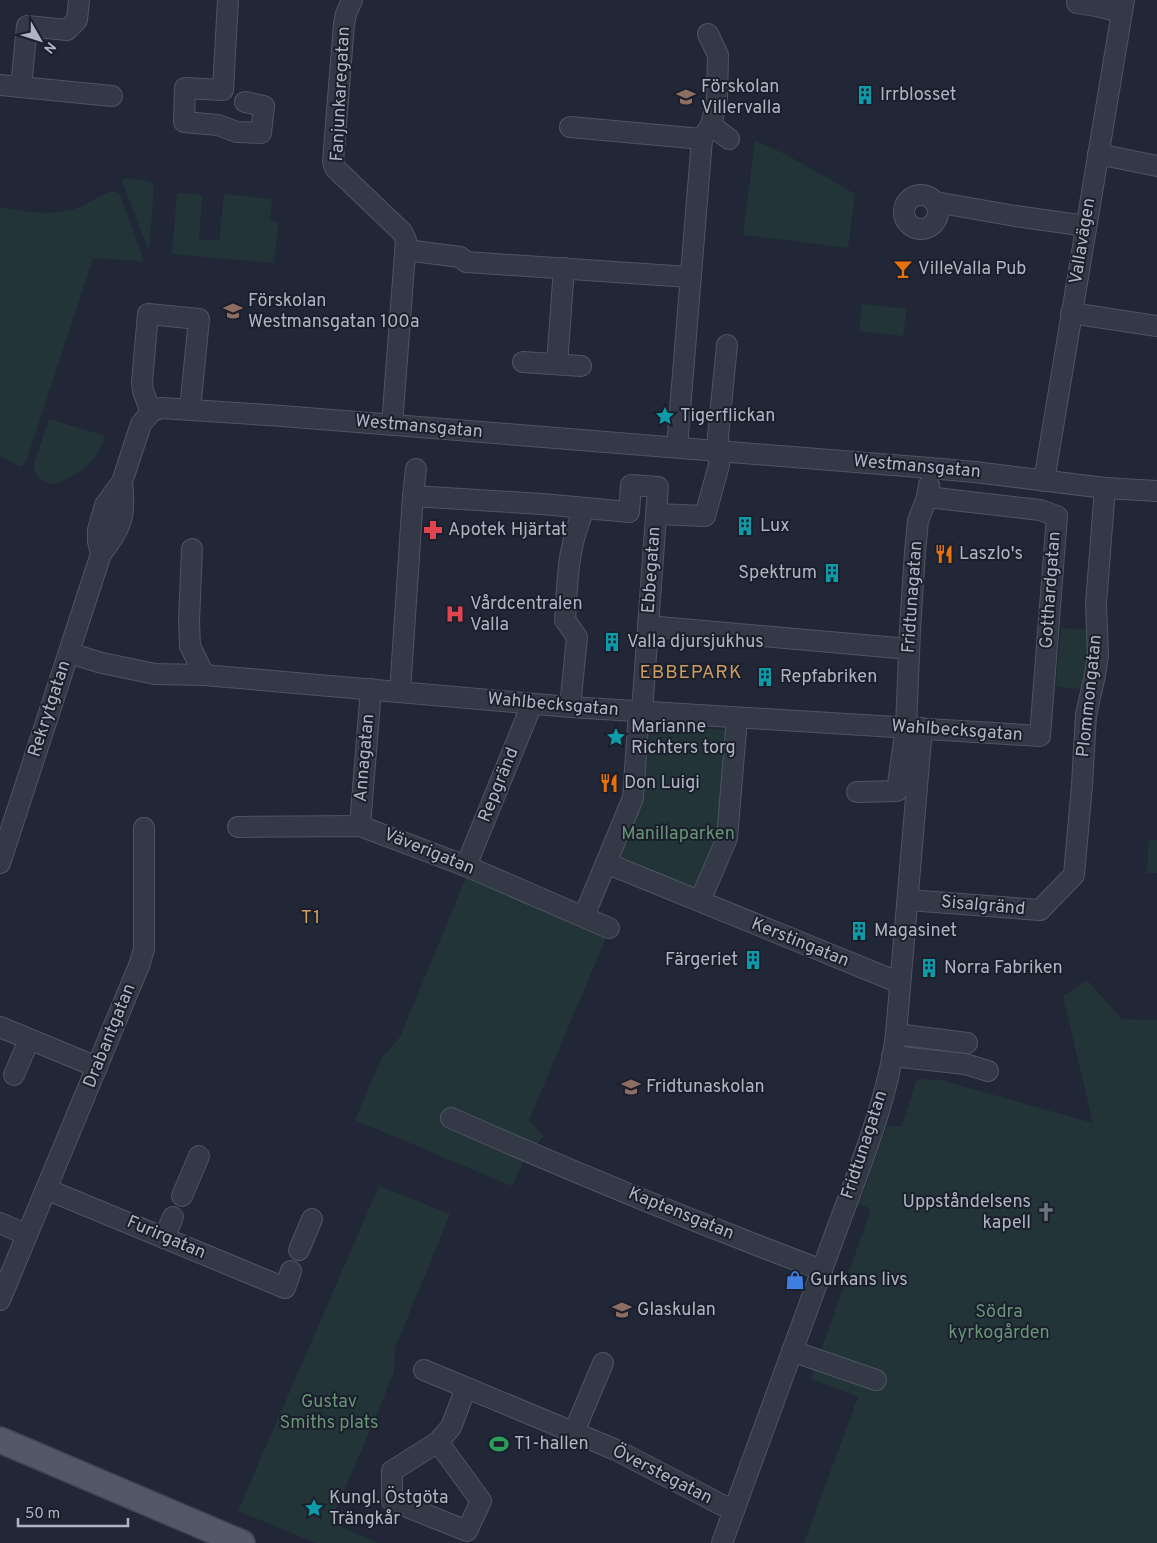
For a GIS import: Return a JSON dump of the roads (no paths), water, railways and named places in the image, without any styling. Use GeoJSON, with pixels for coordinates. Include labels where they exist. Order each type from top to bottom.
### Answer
{"type":"FeatureCollection","features":[{"type":"Feature","properties":{"kind":"main road"},"geometry":{"type":"LineString","coordinates":[[0,1440],[242,1543]]}},
{"type":"Feature","properties":{"kind":"main road"},"geometry":{"type":"LineString","coordinates":[[0,1454],[212,1543]]}},
{"type":"Feature","properties":{"kind":"street"},"geometry":{"type":"LineString","coordinates":[[21,87],[27,26],[67,30],[77,20],[79,0]]}},
{"type":"Feature","properties":{"kind":"street"},"geometry":{"type":"LineString","coordinates":[[228,0],[223,90],[185,88],[184,122],[218,125],[237,132],[262,133],[264,106],[245,102]]}},
{"type":"Feature","properties":{"kind":"street","name":"Fanjunkaregatan"},"geometry":{"type":"LineString","coordinates":[[352,0],[344,24],[333,161],[335,168],[402,232],[406,240],[392,425]]}},
{"type":"Feature","properties":{"kind":"street"},"geometry":{"type":"LineString","coordinates":[[1078,0],[1077,3],[1096,6],[1123,6]]}},
{"type":"Feature","properties":{"kind":"street","name":"Vallavägen"},"geometry":{"type":"LineString","coordinates":[[1044,481],[1123,6]]}},
{"type":"Feature","properties":{"kind":"street"},"geometry":{"type":"LineString","coordinates":[[677,447],[690,277],[706,132],[717,99],[718,55],[708,34]]}},
{"type":"Feature","properties":{"kind":"street"},"geometry":{"type":"LineString","coordinates":[[0,85],[112,96]]}},
{"type":"Feature","properties":{"kind":"street"},"geometry":{"type":"LineString","coordinates":[[570,126],[706,132],[729,139]]}},
{"type":"Feature","properties":{"kind":"street"},"geometry":{"type":"LineString","coordinates":[[1098,154],[1157,166]]}},
{"type":"Feature","properties":{"kind":"street"},"geometry":{"type":"LineString","coordinates":[[935,202],[1086,226]]}},
{"type":"Feature","properties":{"kind":"street"},"geometry":{"type":"LineString","coordinates":[[406,250],[460,257],[466,262],[690,277]]}},
{"type":"Feature","properties":{"kind":"street"},"geometry":{"type":"LineString","coordinates":[[557,364],[564,268]]}},
{"type":"Feature","properties":{"kind":"street"},"geometry":{"type":"LineString","coordinates":[[1071,313],[1157,326]]}},
{"type":"Feature","properties":{"kind":"street"},"geometry":{"type":"LineString","coordinates":[[156,410],[143,391],[142,382],[148,314],[200,319],[190,409]]}},
{"type":"Feature","properties":{"kind":"street"},"geometry":{"type":"LineString","coordinates":[[718,451],[727,345]]}},
{"type":"Feature","properties":{"kind":"street"},"geometry":{"type":"LineString","coordinates":[[523,362],[581,366]]}},
{"type":"Feature","properties":{"kind":"street","name":"Westmansgatan"},"geometry":{"type":"LineString","coordinates":[[156,410],[190,409],[677,447],[975,472],[1105,488],[1157,491]]}},
{"type":"Feature","properties":{"kind":"street","name":"Rekrytgatan"},"geometry":{"type":"LineString","coordinates":[[0,863],[100,554],[98,541],[100,517],[111,495],[122,482],[142,424],[156,410]]}},
{"type":"Feature","properties":{"kind":"street","name":"Ebbegatan"},"geometry":{"type":"LineString","coordinates":[[584,916],[632,798],[656,514],[705,516],[718,471],[718,451]]}},
{"type":"Feature","properties":{"kind":"street","name":"Fridtunagatan"},"geometry":{"type":"LineString","coordinates":[[722,1543],[879,1109],[892,1056],[896,1034],[908,900],[914,728],[909,649],[918,521],[927,497],[930,468]]}},
{"type":"Feature","properties":{"kind":"street"},"geometry":{"type":"LineString","coordinates":[[400,692],[416,469]]}},
{"type":"Feature","properties":{"kind":"street"},"geometry":{"type":"LineString","coordinates":[[413,496],[629,512],[631,485],[658,487],[656,514]]}},
{"type":"Feature","properties":{"kind":"street","name":"Plommongatan"},"geometry":{"type":"LineString","coordinates":[[1074,875],[1086,715],[1098,655],[1096,604],[1105,488]]}},
{"type":"Feature","properties":{"kind":"street","name":"Gotthardgatan"},"geometry":{"type":"LineString","coordinates":[[927,497],[1040,510],[1057,516],[1040,736]]}},
{"type":"Feature","properties":{"kind":"street"},"geometry":{"type":"LineString","coordinates":[[570,707],[577,636],[564,620],[570,554],[577,525],[585,508]]}},
{"type":"Feature","properties":{"kind":"street"},"geometry":{"type":"LineString","coordinates":[[192,550],[189,621],[190,646],[204,675]]}},
{"type":"Feature","properties":{"kind":"street"},"geometry":{"type":"LineString","coordinates":[[648,626],[909,649]]}},
{"type":"Feature","properties":{"kind":"street","name":"Wahlbecksgatan"},"geometry":{"type":"LineString","coordinates":[[69,653],[102,664],[155,674],[204,675],[640,712],[1040,736]]}},
{"type":"Feature","properties":{"kind":"street","name":"Annagatan"},"geometry":{"type":"LineString","coordinates":[[360,826],[371,690]]}},
{"type":"Feature","properties":{"kind":"street","name":"Repgränd"},"geometry":{"type":"LineString","coordinates":[[466,866],[532,704]]}},
{"type":"Feature","properties":{"kind":"street"},"geometry":{"type":"LineString","coordinates":[[700,901],[727,838],[737,718]]}},
{"type":"Feature","properties":{"kind":"street"},"geometry":{"type":"LineString","coordinates":[[857,792],[898,791],[914,728]]}},
{"type":"Feature","properties":{"kind":"street","name":"Väverigatan"},"geometry":{"type":"LineString","coordinates":[[238,827],[360,826],[466,866],[609,928]]}},
{"type":"Feature","properties":{"kind":"street","name":"Drabantgatan"},"geometry":{"type":"LineString","coordinates":[[0,1300],[144,949],[144,828]]}},
{"type":"Feature","properties":{"kind":"street","name":"Kerstingatan"},"geometry":{"type":"LineString","coordinates":[[606,863],[900,983]]}},
{"type":"Feature","properties":{"kind":"street","name":"Sisalgränd"},"geometry":{"type":"LineString","coordinates":[[908,900],[1040,910],[1074,875]]}},
{"type":"Feature","properties":{"kind":"street"},"geometry":{"type":"LineString","coordinates":[[0,1027],[97,1067]]}},
{"type":"Feature","properties":{"kind":"street"},"geometry":{"type":"LineString","coordinates":[[896,1034],[968,1037],[965,1064]]}},
{"type":"Feature","properties":{"kind":"street"},"geometry":{"type":"LineString","coordinates":[[14,1075],[29,1040]]}},
{"type":"Feature","properties":{"kind":"street"},"geometry":{"type":"LineString","coordinates":[[892,1056],[965,1064],[988,1071]]}},
{"type":"Feature","properties":{"kind":"street","name":"Kaptensgatan"},"geometry":{"type":"LineString","coordinates":[[451,1118],[756,1245],[822,1270]]}},
{"type":"Feature","properties":{"kind":"street"},"geometry":{"type":"LineString","coordinates":[[182,1196],[199,1156]]}},
{"type":"Feature","properties":{"kind":"street","name":"Furirgatan"},"geometry":{"type":"LineString","coordinates":[[46,1189],[164,1238],[288,1279]]}},
{"type":"Feature","properties":{"kind":"street"},"geometry":{"type":"LineString","coordinates":[[164,1238],[173,1217]]}},
{"type":"Feature","properties":{"kind":"street"},"geometry":{"type":"LineString","coordinates":[[300,1250],[312,1219]]}},
{"type":"Feature","properties":{"kind":"street"},"geometry":{"type":"LineString","coordinates":[[0,1224],[27,1235]]}},
{"type":"Feature","properties":{"kind":"street"},"geometry":{"type":"LineString","coordinates":[[792,1351],[876,1380]]}},
{"type":"Feature","properties":{"kind":"street"},"geometry":{"type":"LineString","coordinates":[[574,1432],[603,1364]]}},
{"type":"Feature","properties":{"kind":"street","name":"Överstegatan"},"geometry":{"type":"LineString","coordinates":[[424,1370],[616,1450],[734,1510]]}},
{"type":"Feature","properties":{"kind":"street"},"geometry":{"type":"LineString","coordinates":[[438,1442],[480,1501],[467,1531],[392,1501],[392,1471],[438,1442],[450,1427],[466,1388]]}},
{"type":"Feature","properties":{"kind":"place","name":"Irrblosset"},"geometry":{"type":"Point","coordinates":[865,95]}},
{"type":"Feature","properties":{"kind":"place","name":"Förskolan Villervalla"},"geometry":{"type":"Point","coordinates":[686,97]}},
{"type":"Feature","properties":{"kind":"place","name":"VilleValla Pub"},"geometry":{"type":"Point","coordinates":[903,269]}},
{"type":"Feature","properties":{"kind":"place","name":"Förskolan Westmansgatan 100a"},"geometry":{"type":"Point","coordinates":[233,311]}},
{"type":"Feature","properties":{"kind":"place","name":"Tigerflickan"},"geometry":{"type":"Point","coordinates":[665,416]}},
{"type":"Feature","properties":{"kind":"place","name":"Lux"},"geometry":{"type":"Point","coordinates":[745,526]}},
{"type":"Feature","properties":{"kind":"place","name":"Apotek Hjärtat"},"geometry":{"type":"Point","coordinates":[433,530]}},
{"type":"Feature","properties":{"kind":"place","name":"Laszlo's"},"geometry":{"type":"Point","coordinates":[944,554]}},
{"type":"Feature","properties":{"kind":"place","name":"Spektrum"},"geometry":{"type":"Point","coordinates":[832,573]}},
{"type":"Feature","properties":{"kind":"place","name":"Vårdcentralen Valla"},"geometry":{"type":"Point","coordinates":[455,614]}},
{"type":"Feature","properties":{"kind":"place","name":"Valla djursjukhus"},"geometry":{"type":"Point","coordinates":[612,642]}},
{"type":"Feature","properties":{"kind":"place","name":"Repfabriken"},"geometry":{"type":"Point","coordinates":[765,677]}},
{"type":"Feature","properties":{"kind":"place","name":"Marianne Richters torg"},"geometry":{"type":"Point","coordinates":[616,737]}},
{"type":"Feature","properties":{"kind":"place","name":"Don Luigi"},"geometry":{"type":"Point","coordinates":[609,783]}},
{"type":"Feature","properties":{"kind":"place","name":"Magasinet"},"geometry":{"type":"Point","coordinates":[859,931]}},
{"type":"Feature","properties":{"kind":"place","name":"Färgeriet"},"geometry":{"type":"Point","coordinates":[753,960]}},
{"type":"Feature","properties":{"kind":"place","name":"Norra Fabriken"},"geometry":{"type":"Point","coordinates":[929,968]}},
{"type":"Feature","properties":{"kind":"place","name":"Fridtunaskolan"},"geometry":{"type":"Point","coordinates":[631,1087]}},
{"type":"Feature","properties":{"kind":"place","name":"Uppståndelsens kapell"},"geometry":{"type":"Point","coordinates":[1046,1212]}},
{"type":"Feature","properties":{"kind":"place","name":"Gurkans livs"},"geometry":{"type":"Point","coordinates":[795,1280]}},
{"type":"Feature","properties":{"kind":"place","name":"Glaskulan"},"geometry":{"type":"Point","coordinates":[622,1310]}},
{"type":"Feature","properties":{"kind":"place","name":"T1-hallen"},"geometry":{"type":"Point","coordinates":[499,1444]}},
{"type":"Feature","properties":{"kind":"place","name":"Kungl. Östgöta Trängkår"},"geometry":{"type":"Point","coordinates":[314,1508]}},
{"type":"Feature","properties":{"kind":"district","name":"EBBEPARK"},"geometry":{"type":"Point","coordinates":[691,673]}},
{"type":"Feature","properties":{"kind":"district","name":"T1"},"geometry":{"type":"Point","coordinates":[311,918]}},
{"type":"Feature","properties":{"kind":"park label","name":"Manillaparken"},"geometry":{"type":"Point","coordinates":[678,834]}},
{"type":"Feature","properties":{"kind":"park label","name":"Södra kyrkogården"},"geometry":{"type":"Point","coordinates":[999,1322]}},
{"type":"Feature","properties":{"kind":"park label","name":"Gustav Smiths plats"},"geometry":{"type":"Point","coordinates":[329,1412]}}]}
